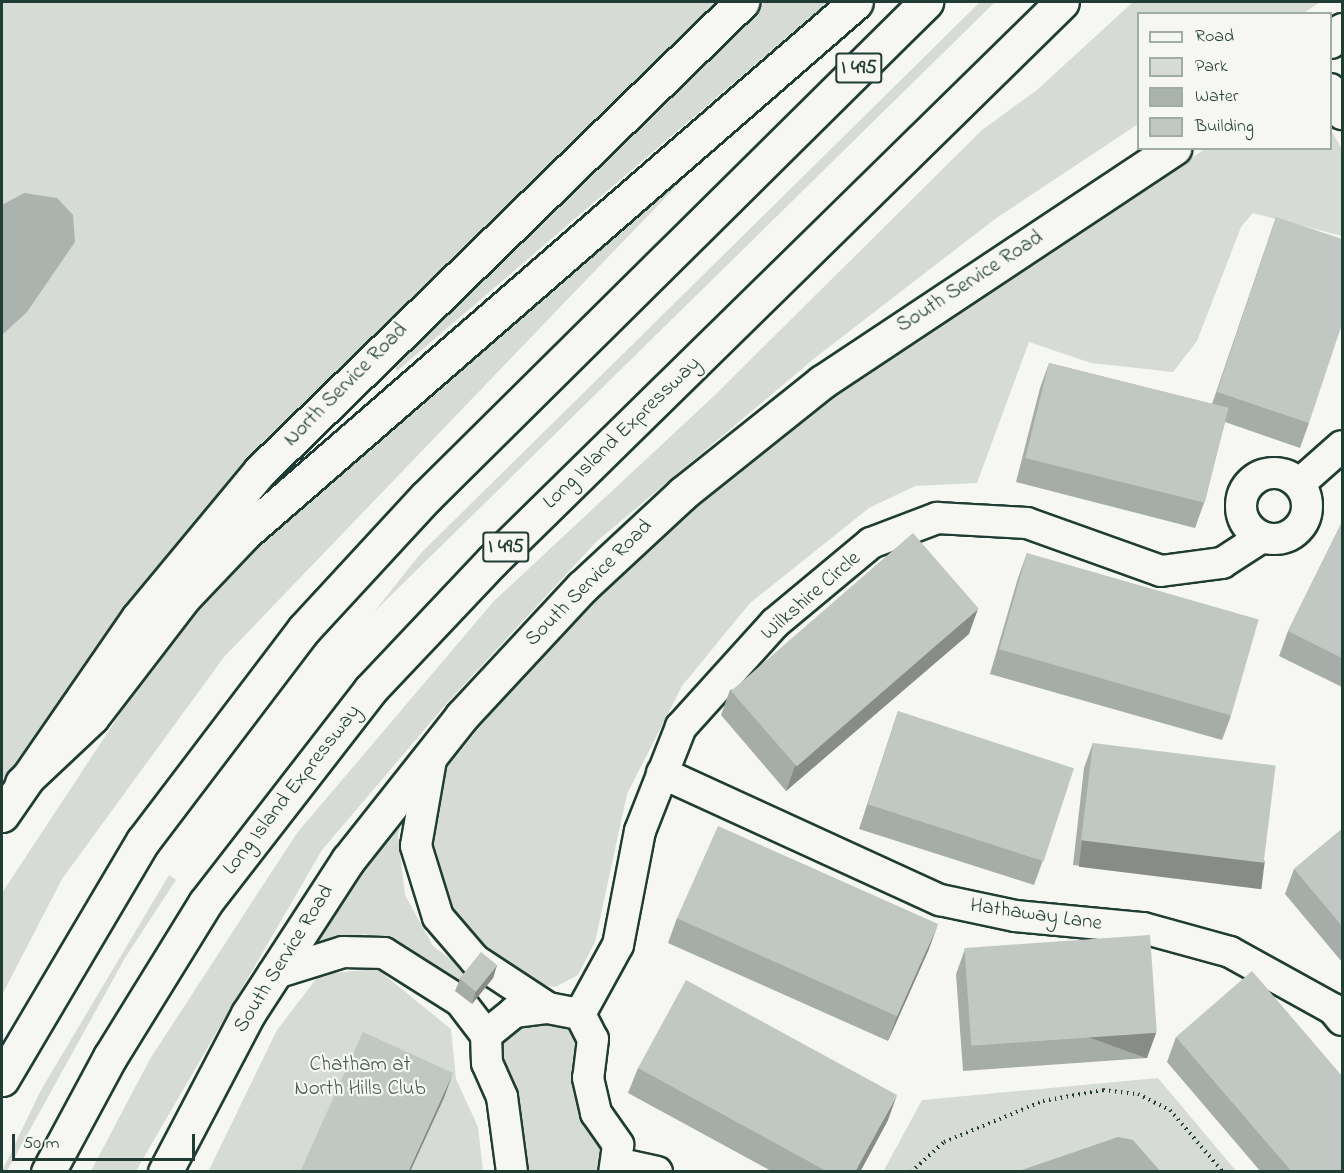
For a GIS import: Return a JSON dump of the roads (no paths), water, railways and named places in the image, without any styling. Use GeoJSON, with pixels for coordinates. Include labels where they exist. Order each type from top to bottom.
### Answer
{"type":"FeatureCollection","features":[{"type":"Feature","properties":{"kind":"main road","name":"North Service Road"},"geometry":{"type":"LineString","coordinates":[[2,815],[138,618],[260,471],[742,2]]}},
{"type":"Feature","properties":{"kind":"main road"},"geometry":{"type":"LineString","coordinates":[[22,783],[92,717],[185,596],[245,533],[856,2]]}},
{"type":"Feature","properties":{"kind":"main road","name":"I 495"},"geometry":{"type":"LineString","coordinates":[[2,1079],[142,841],[304,629],[426,497],[926,2]]}},
{"type":"Feature","properties":{"kind":"main road","name":"Long Island Expressway"},"geometry":{"type":"LineString","coordinates":[[48,1172],[116,1047],[205,903],[370,690],[500,553],[1062,2]]}},
{"type":"Feature","properties":{"kind":"main road","name":"South Service Road"},"geometry":{"type":"LineString","coordinates":[[165,1172],[273,974],[348,860],[433,752],[582,587],[734,451],[878,343],[1171,150]]}},
{"type":"Feature","properties":{"kind":"street"},"geometry":{"type":"LineString","coordinates":[[1332,93],[1342,114]]}},
{"type":"Feature","properties":{"kind":"street"},"geometry":{"type":"LineString","coordinates":[[1262,537],[1242,514],[1249,484],[1280,473],[1299,484],[1342,446]]}},
{"type":"Feature","properties":{"kind":"street","name":"Wilkshire Circle"},"geometry":{"type":"LineString","coordinates":[[580,1014],[618,945],[640,831],[681,727],[775,623],[871,543],[937,518],[1027,523],[1161,571],[1222,563],[1262,537],[1283,538],[1300,526],[1307,506],[1299,484]]}},
{"type":"Feature","properties":{"kind":"street"},"geometry":{"type":"LineString","coordinates":[[433,752],[416,846],[438,917],[475,960],[548,1008]]}},
{"type":"Feature","properties":{"kind":"street","name":"Hathaway Lane"},"geometry":{"type":"LineString","coordinates":[[662,773],[940,900],[1015,916],[1143,928],[1230,952],[1333,1009],[1342,1020]]}},
{"type":"Feature","properties":{"kind":"street"},"geometry":{"type":"LineString","coordinates":[[273,974],[343,952],[384,953],[460,1001],[486,1035],[487,1063],[501,1096],[512,1172]]}},
{"type":"Feature","properties":{"kind":"street"},"geometry":{"type":"LineString","coordinates":[[486,1035],[514,1012],[548,1008],[580,1014],[593,1040],[588,1078],[596,1113],[618,1145],[615,1167],[657,1172]]}},
{"type":"Feature","properties":{"kind":"water"},"geometry":{"type":"Polygon","coordinates":[[[24,193],[57,198],[73,215],[75,242],[27,312],[2,335],[2,205],[24,193]]]}},
{"type":"Feature","properties":{"kind":"water"},"geometry":{"type":"Polygon","coordinates":[[[1118,1137],[1133,1140],[1160,1171],[1019,1171],[1118,1137]]]}},
{"type":"Feature","properties":{"kind":"park label","name":"Chatham at North Hills Club"},"geometry":{"type":"Point","coordinates":[360,1077]}}]}
